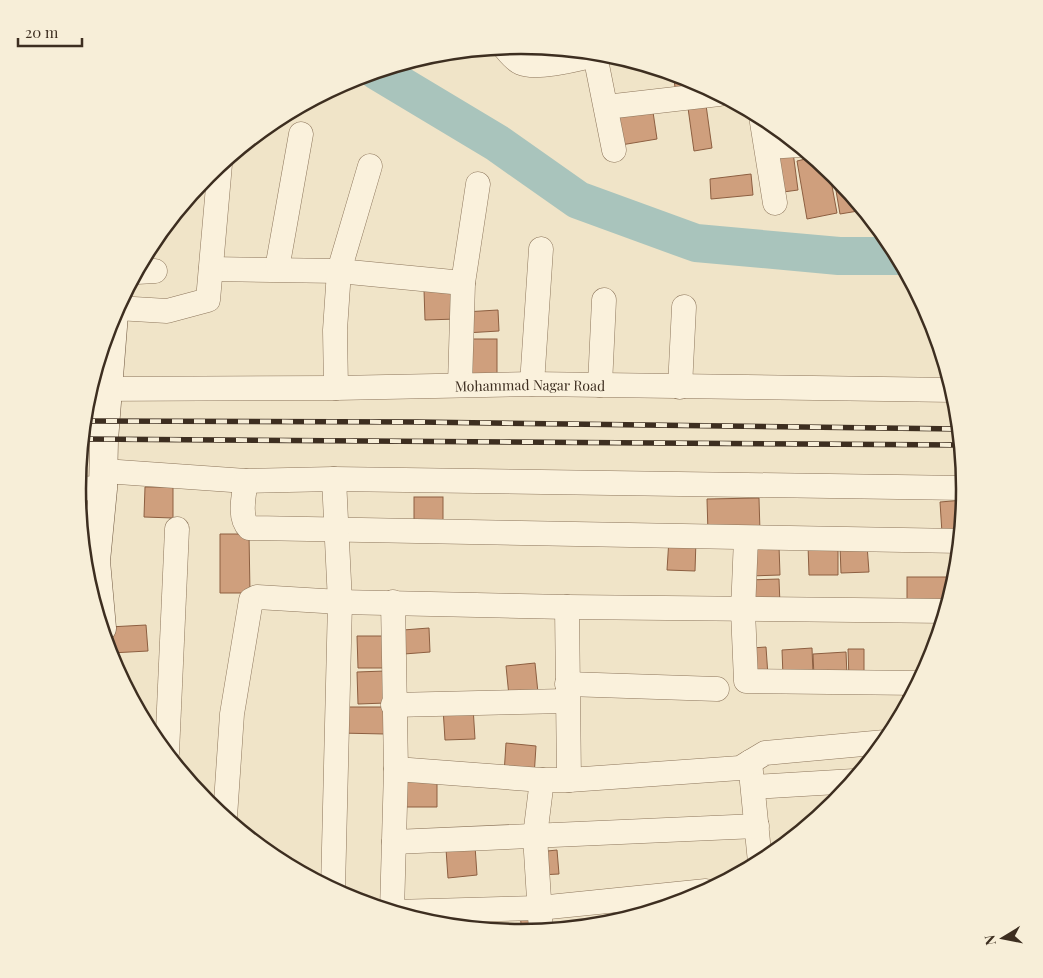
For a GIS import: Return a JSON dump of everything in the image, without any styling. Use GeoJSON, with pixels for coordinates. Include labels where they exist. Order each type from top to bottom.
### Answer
{"type":"FeatureCollection","features":[{"type":"Feature","properties":{"kind":"main road"},"geometry":{"type":"LineString","coordinates":[[91,550],[99,389],[103,370]]}},
{"type":"Feature","properties":{"kind":"street"},"geometry":{"type":"LineString","coordinates":[[511,54],[519,63],[527,65],[568,62],[582,58]]}},
{"type":"Feature","properties":{"kind":"street"},"geometry":{"type":"LineString","coordinates":[[594,60],[614,150]]}},
{"type":"Feature","properties":{"kind":"street"},"geometry":{"type":"LineString","coordinates":[[606,107],[706,95]]}},
{"type":"Feature","properties":{"kind":"street"},"geometry":{"type":"LineString","coordinates":[[763,127],[775,203]]}},
{"type":"Feature","properties":{"kind":"street"},"geometry":{"type":"LineString","coordinates":[[277,269],[301,134]]}},
{"type":"Feature","properties":{"kind":"street"},"geometry":{"type":"LineString","coordinates":[[767,147],[788,146]]}},
{"type":"Feature","properties":{"kind":"street"},"geometry":{"type":"LineString","coordinates":[[336,388],[335,330],[339,271],[370,166]]}},
{"type":"Feature","properties":{"kind":"street"},"geometry":{"type":"LineString","coordinates":[[125,308],[167,311],[208,300],[219,177]]}},
{"type":"Feature","properties":{"kind":"street"},"geometry":{"type":"LineString","coordinates":[[460,384],[463,283],[478,184]]}},
{"type":"Feature","properties":{"kind":"street"},"geometry":{"type":"LineString","coordinates":[[532,384],[540,249]]}},
{"type":"Feature","properties":{"kind":"street"},"geometry":{"type":"LineString","coordinates":[[211,269],[339,271],[463,283]]}},
{"type":"Feature","properties":{"kind":"street"},"geometry":{"type":"LineString","coordinates":[[600,385],[604,300]]}},
{"type":"Feature","properties":{"kind":"street"},"geometry":{"type":"LineString","coordinates":[[680,387],[684,308]]}},
{"type":"Feature","properties":{"kind":"street","name":"Mohammad Nagar Road"},"geometry":{"type":"LineString","coordinates":[[99,389],[336,388],[532,384],[945,390]]}},
{"type":"Feature","properties":{"kind":"street"},"geometry":{"type":"LineString","coordinates":[[95,482],[334,479],[957,488]]}},
{"type":"Feature","properties":{"kind":"street"},"geometry":{"type":"LineString","coordinates":[[333,881],[340,602],[334,479]]}},
{"type":"Feature","properties":{"kind":"street"},"geometry":{"type":"LineString","coordinates":[[246,481],[243,503],[245,523],[249,528],[954,541]]}},
{"type":"Feature","properties":{"kind":"street"},"geometry":{"type":"LineString","coordinates":[[168,742],[177,529]]}},
{"type":"Feature","properties":{"kind":"street"},"geometry":{"type":"LineString","coordinates":[[746,538],[743,610],[746,681],[911,683]]}},
{"type":"Feature","properties":{"kind":"street"},"geometry":{"type":"LineString","coordinates":[[226,808],[232,714],[250,600],[257,596],[340,602],[939,612]]}},
{"type":"Feature","properties":{"kind":"street"},"geometry":{"type":"LineString","coordinates":[[392,602],[396,769],[393,904]]}},
{"type":"Feature","properties":{"kind":"street"},"geometry":{"type":"LineString","coordinates":[[567,607],[569,780]]}},
{"type":"Feature","properties":{"kind":"street"},"geometry":{"type":"LineString","coordinates":[[393,705],[567,693],[717,689]]}},
{"type":"Feature","properties":{"kind":"street"},"geometry":{"type":"LineString","coordinates":[[396,769],[542,780],[569,780],[740,768],[765,753],[875,743]]}},
{"type":"Feature","properties":{"kind":"street"},"geometry":{"type":"LineString","coordinates":[[750,762],[757,826],[763,851]]}},
{"type":"Feature","properties":{"kind":"street"},"geometry":{"type":"LineString","coordinates":[[540,923],[535,836],[542,780]]}},
{"type":"Feature","properties":{"kind":"street"},"geometry":{"type":"LineString","coordinates":[[753,787],[844,782]]}},
{"type":"Feature","properties":{"kind":"street"},"geometry":{"type":"LineString","coordinates":[[394,842],[757,826]]}},
{"type":"Feature","properties":{"kind":"street"},"geometry":{"type":"LineString","coordinates":[[418,911],[539,908],[678,895]]}},
{"type":"Feature","properties":{"kind":"building"},"geometry":{"type":"Polygon","coordinates":[[[674,82],[695,90],[676,94],[674,82]]]}},
{"type":"Feature","properties":{"kind":"building"},"geometry":{"type":"Polygon","coordinates":[[[706,105],[712,148],[694,151],[688,108],[706,105]]]}},
{"type":"Feature","properties":{"kind":"building"},"geometry":{"type":"Polygon","coordinates":[[[653,112],[657,139],[621,145],[617,117],[653,112]]]}},
{"type":"Feature","properties":{"kind":"building"},"geometry":{"type":"Polygon","coordinates":[[[793,152],[798,190],[776,193],[771,154],[793,152]]]}},
{"type":"Feature","properties":{"kind":"building"},"geometry":{"type":"Polygon","coordinates":[[[805,159],[832,184],[837,213],[807,219],[797,161],[805,159]]]}},
{"type":"Feature","properties":{"kind":"building"},"geometry":{"type":"Polygon","coordinates":[[[751,174],[753,195],[711,199],[710,179],[751,174]]]}},
{"type":"Feature","properties":{"kind":"building"},"geometry":{"type":"Polygon","coordinates":[[[836,188],[857,211],[840,214],[836,188]]]}},
{"type":"Feature","properties":{"kind":"building"},"geometry":{"type":"Polygon","coordinates":[[[456,289],[457,319],[425,320],[424,290],[456,289]]]}},
{"type":"Feature","properties":{"kind":"building"},"geometry":{"type":"Polygon","coordinates":[[[498,310],[499,331],[465,333],[464,312],[498,310]]]}},
{"type":"Feature","properties":{"kind":"building"},"geometry":{"type":"Polygon","coordinates":[[[469,339],[497,339],[497,378],[469,378],[469,339]]]}},
{"type":"Feature","properties":{"kind":"building"},"geometry":{"type":"Polygon","coordinates":[[[145,487],[173,487],[173,518],[144,517],[145,487]]]}},
{"type":"Feature","properties":{"kind":"building"},"geometry":{"type":"Polygon","coordinates":[[[414,497],[443,497],[443,525],[414,525],[414,497]]]}},
{"type":"Feature","properties":{"kind":"building"},"geometry":{"type":"Polygon","coordinates":[[[759,498],[760,532],[708,533],[707,499],[759,498]]]}},
{"type":"Feature","properties":{"kind":"building"},"geometry":{"type":"Polygon","coordinates":[[[957,501],[954,532],[942,533],[940,502],[957,501]]]}},
{"type":"Feature","properties":{"kind":"building"},"geometry":{"type":"Polygon","coordinates":[[[220,534],[249,534],[250,593],[220,593],[220,534]]]}},
{"type":"Feature","properties":{"kind":"building"},"geometry":{"type":"Polygon","coordinates":[[[669,539],[696,540],[695,571],[667,570],[669,539]]]}},
{"type":"Feature","properties":{"kind":"building"},"geometry":{"type":"Polygon","coordinates":[[[838,544],[838,575],[809,575],[808,545],[838,544]]]}},
{"type":"Feature","properties":{"kind":"building"},"geometry":{"type":"Polygon","coordinates":[[[867,545],[869,572],[841,573],[840,546],[867,545]]]}},
{"type":"Feature","properties":{"kind":"building"},"geometry":{"type":"Polygon","coordinates":[[[749,546],[779,546],[780,575],[750,576],[749,546]]]}},
{"type":"Feature","properties":{"kind":"building"},"geometry":{"type":"Polygon","coordinates":[[[907,577],[947,577],[942,601],[907,601],[907,577]]]}},
{"type":"Feature","properties":{"kind":"building"},"geometry":{"type":"Polygon","coordinates":[[[779,579],[780,605],[748,606],[747,580],[779,579]]]}},
{"type":"Feature","properties":{"kind":"building"},"geometry":{"type":"Polygon","coordinates":[[[146,625],[148,651],[118,653],[109,627],[146,625]]]}},
{"type":"Feature","properties":{"kind":"building"},"geometry":{"type":"Polygon","coordinates":[[[429,628],[430,652],[404,654],[403,630],[429,628]]]}},
{"type":"Feature","properties":{"kind":"building"},"geometry":{"type":"Polygon","coordinates":[[[357,636],[385,636],[384,668],[358,668],[357,636]]]}},
{"type":"Feature","properties":{"kind":"building"},"geometry":{"type":"Polygon","coordinates":[[[766,647],[768,676],[754,677],[752,648],[766,647]]]}},
{"type":"Feature","properties":{"kind":"building"},"geometry":{"type":"Polygon","coordinates":[[[812,648],[813,674],[783,676],[782,650],[812,648]]]}},
{"type":"Feature","properties":{"kind":"building"},"geometry":{"type":"Polygon","coordinates":[[[848,649],[864,649],[864,679],[849,680],[848,649]]]}},
{"type":"Feature","properties":{"kind":"building"},"geometry":{"type":"Polygon","coordinates":[[[846,652],[847,676],[814,677],[813,654],[846,652]]]}},
{"type":"Feature","properties":{"kind":"building"},"geometry":{"type":"Polygon","coordinates":[[[535,663],[538,693],[509,696],[506,666],[535,663]]]}},
{"type":"Feature","properties":{"kind":"building"},"geometry":{"type":"Polygon","coordinates":[[[385,671],[386,703],[358,704],[357,672],[385,671]]]}},
{"type":"Feature","properties":{"kind":"building"},"geometry":{"type":"Polygon","coordinates":[[[909,688],[903,698],[902,689],[909,688]]]}},
{"type":"Feature","properties":{"kind":"building"},"geometry":{"type":"Polygon","coordinates":[[[339,707],[385,707],[385,734],[339,733],[339,707]]]}},
{"type":"Feature","properties":{"kind":"building"},"geometry":{"type":"Polygon","coordinates":[[[473,707],[475,739],[445,740],[443,708],[473,707]]]}},
{"type":"Feature","properties":{"kind":"building"},"geometry":{"type":"Polygon","coordinates":[[[506,743],[536,746],[534,777],[504,774],[506,743]]]}},
{"type":"Feature","properties":{"kind":"building"},"geometry":{"type":"Polygon","coordinates":[[[406,778],[437,779],[437,807],[406,807],[406,778]]]}},
{"type":"Feature","properties":{"kind":"building"},"geometry":{"type":"Polygon","coordinates":[[[475,846],[477,875],[448,878],[446,849],[475,846]]]}},
{"type":"Feature","properties":{"kind":"building"},"geometry":{"type":"Polygon","coordinates":[[[557,850],[559,874],[539,875],[538,852],[557,850]]]}},
{"type":"Feature","properties":{"kind":"building"},"geometry":{"type":"Polygon","coordinates":[[[535,913],[537,923],[521,924],[520,914],[535,913]]]}},
{"type":"Feature","properties":{"kind":"waterway"},"geometry":{"type":"LineString","coordinates":[[385,76],[497,143],[578,200],[696,243],[839,256],[889,256]]}},
{"type":"Feature","properties":{"kind":"railway"},"geometry":{"type":"LineString","coordinates":[[92,421],[417,422],[952,429]]}},
{"type":"Feature","properties":{"kind":"railway"},"geometry":{"type":"LineString","coordinates":[[89,439],[954,445]]}}]}
